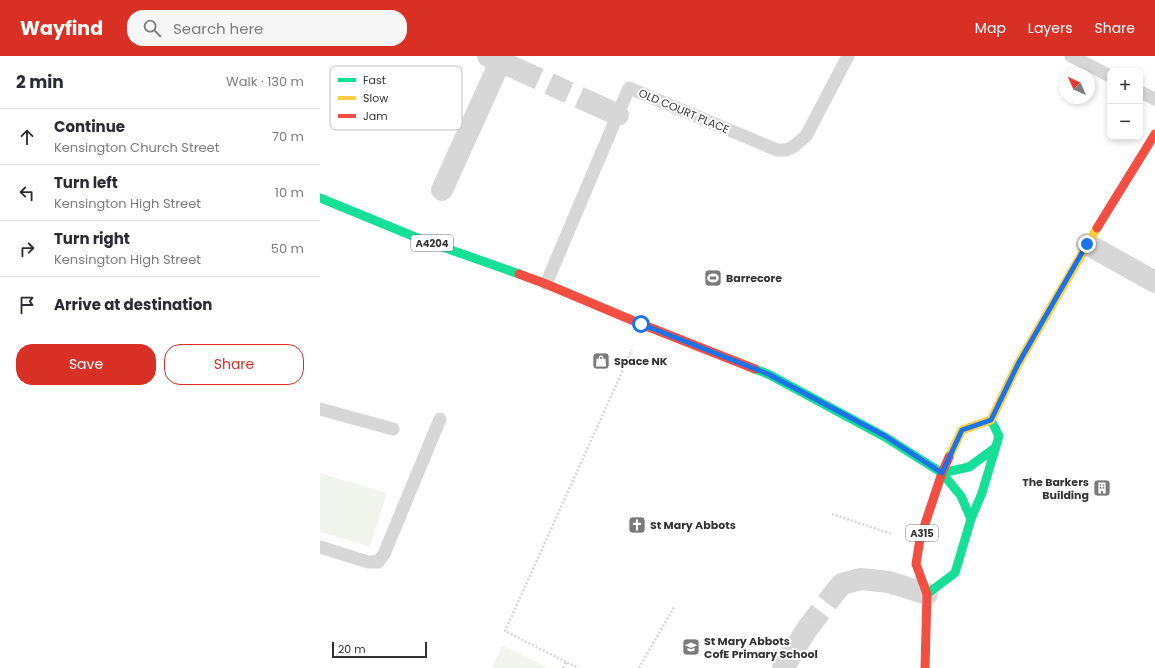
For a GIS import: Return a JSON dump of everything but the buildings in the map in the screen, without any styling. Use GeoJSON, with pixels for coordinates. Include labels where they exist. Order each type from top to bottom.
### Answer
{"type":"FeatureCollection","features":[{"type":"Feature","properties":{"kind":"main road"},"geometry":{"type":"LineString","coordinates":[[927,594],[955,573],[982,493],[999,436],[991,420],[1018,364],[1087,244],[1155,134]]}},
{"type":"Feature","properties":{"kind":"main road","name":"A4204"},"geometry":{"type":"LineString","coordinates":[[320,198],[420,239],[546,284],[641,324],[768,374],[885,436],[942,473],[961,496],[972,519]]}},
{"type":"Feature","properties":{"kind":"main road","name":"A315"},"geometry":{"type":"LineString","coordinates":[[925,668],[927,594],[916,564],[920,539],[942,473],[962,430],[991,420]]}},
{"type":"Feature","properties":{"kind":"main road"},"geometry":{"type":"LineString","coordinates":[[942,473],[968,467],[995,448]]}},
{"type":"Feature","properties":{"kind":"street"},"geometry":{"type":"LineString","coordinates":[[442,190],[502,63]]}},
{"type":"Feature","properties":{"kind":"street"},"geometry":{"type":"LineString","coordinates":[[594,104],[618,115]]}},
{"type":"Feature","properties":{"kind":"street"},"geometry":{"type":"LineString","coordinates":[[1087,244],[1155,282]]}},
{"type":"Feature","properties":{"kind":"street"},"geometry":{"type":"LineString","coordinates":[[836,591],[842,584],[861,579],[889,582],[927,594]]}},
{"type":"Feature","properties":{"kind":"street"},"geometry":{"type":"LineString","coordinates":[[784,668],[807,629]]}},
{"type":"Feature","properties":{"kind":"lane","name":"OLD COURT PLACE"},"geometry":{"type":"LineString","coordinates":[[546,284],[629,88],[777,150],[786,150],[793,147],[806,136],[848,56]]}},
{"type":"Feature","properties":{"kind":"lane"},"geometry":{"type":"LineString","coordinates":[[1071,56],[1107,74]]}},
{"type":"Feature","properties":{"kind":"lane"},"geometry":{"type":"LineString","coordinates":[[1143,93],[1155,99]]}},
{"type":"Feature","properties":{"kind":"lane"},"geometry":{"type":"LineString","coordinates":[[320,409],[393,430]]}},
{"type":"Feature","properties":{"kind":"lane"},"geometry":{"type":"LineString","coordinates":[[320,547],[368,562],[378,562],[384,554],[440,419]]}},
{"type":"Feature","properties":{"kind":"path"},"geometry":{"type":"LineString","coordinates":[[579,668],[505,632],[633,347]]}},
{"type":"Feature","properties":{"kind":"path"},"geometry":{"type":"LineString","coordinates":[[832,514],[892,534]]}},
{"type":"Feature","properties":{"kind":"path"},"geometry":{"type":"LineString","coordinates":[[639,668],[674,607]]}},
{"type":"Feature","properties":{"kind":"path"},"geometry":{"type":"LineString","coordinates":[[563,668],[566,662]]}},
{"type":"Feature","properties":{"kind":"shaded area"},"geometry":{"type":"Polygon","coordinates":[[[320,473],[387,493],[370,547],[320,532],[320,473]]]}},
{"type":"Feature","properties":{"kind":"shaded area"},"geometry":{"type":"Polygon","coordinates":[[[502,646],[549,668],[492,668],[502,646]]]}},
{"type":"Feature","properties":{"kind":"tunnel"},"geometry":{"type":"LineString","coordinates":[[519,70],[594,104]]}},
{"type":"Feature","properties":{"kind":"tunnel"},"geometry":{"type":"LineString","coordinates":[[807,629],[836,591]]}},
{"type":"Feature","properties":{"kind":"traffic: fast"},"geometry":{"type":"LineString","coordinates":[[320,198],[420,239],[519,274]]}},
{"type":"Feature","properties":{"kind":"traffic: fast"},"geometry":{"type":"LineString","coordinates":[[755,369],[768,374],[885,437],[942,473],[961,496],[971,519]]}},
{"type":"Feature","properties":{"kind":"traffic: fast"},"geometry":{"type":"LineString","coordinates":[[927,594],[955,573],[971,519],[982,493],[999,436],[991,420]]}},
{"type":"Feature","properties":{"kind":"traffic: fast"},"geometry":{"type":"LineString","coordinates":[[942,473],[969,467],[995,448]]}},
{"type":"Feature","properties":{"kind":"traffic: slow"},"geometry":{"type":"LineString","coordinates":[[949,457],[962,430],[991,420],[1018,364],[1097,228]]}},
{"type":"Feature","properties":{"kind":"traffic: jam"},"geometry":{"type":"LineString","coordinates":[[1097,228],[1155,134]]}},
{"type":"Feature","properties":{"kind":"traffic: jam"},"geometry":{"type":"LineString","coordinates":[[519,274],[755,369]]}},
{"type":"Feature","properties":{"kind":"traffic: jam"},"geometry":{"type":"LineString","coordinates":[[925,668],[927,594],[916,564],[920,539],[942,473],[949,457]]}},
{"type":"Feature","properties":{"kind":"place","name":"Barrecore"},"geometry":{"type":"Point","coordinates":[713,278]}},
{"type":"Feature","properties":{"kind":"place","name":"Space NK"},"geometry":{"type":"Point","coordinates":[601,361]}},
{"type":"Feature","properties":{"kind":"place","name":"The Barkers Building"},"geometry":{"type":"Point","coordinates":[1102,488]}},
{"type":"Feature","properties":{"kind":"place","name":"St Mary Abbots"},"geometry":{"type":"Point","coordinates":[637,525]}},
{"type":"Feature","properties":{"kind":"place","name":"St Mary Abbots CofE Primary School"},"geometry":{"type":"Point","coordinates":[691,647]}},
{"type":"Feature","properties":{"kind":"route"},"geometry":{"type":"LineString","coordinates":[[641,324],[768,374],[885,436],[942,473],[962,430],[991,420],[1018,364],[1087,244]]}}]}
